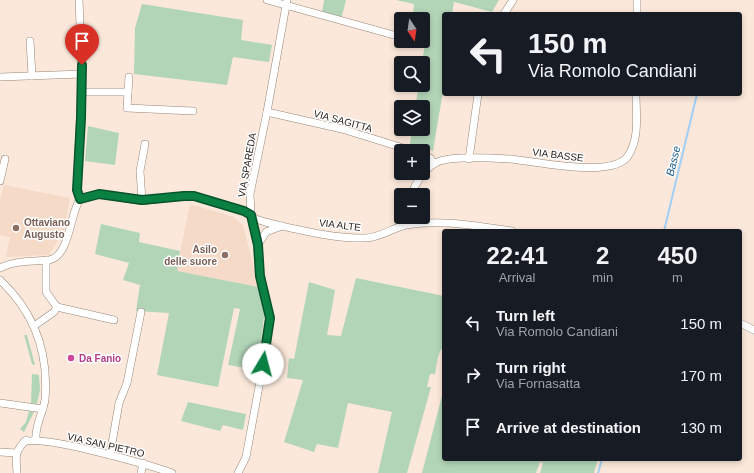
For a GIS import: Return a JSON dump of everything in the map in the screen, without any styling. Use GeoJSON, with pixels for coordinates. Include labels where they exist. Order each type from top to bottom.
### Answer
{"type":"FeatureCollection","features":[{"type":"Feature","properties":{"kind":"street"},"geometry":{"type":"LineString","coordinates":[[0,268],[22,262],[51,259],[61,250],[68,237],[76,204],[80,199],[77,190],[82,74],[79,0]]}},
{"type":"Feature","properties":{"kind":"street"},"geometry":{"type":"LineString","coordinates":[[267,0],[286,2],[394,35]]}},
{"type":"Feature","properties":{"kind":"street"},"geometry":{"type":"LineString","coordinates":[[505,12],[513,0]]}},
{"type":"Feature","properties":{"kind":"street"},"geometry":{"type":"LineString","coordinates":[[637,0],[637,12]]}},
{"type":"Feature","properties":{"kind":"street","name":"VIA SPAREDA"},"geometry":{"type":"LineString","coordinates":[[238,473],[246,457],[270,318],[260,276],[258,245],[251,215],[250,194],[267,112],[286,2]]}},
{"type":"Feature","properties":{"kind":"street"},"geometry":{"type":"LineString","coordinates":[[30,41],[32,76]]}},
{"type":"Feature","properties":{"kind":"street"},"geometry":{"type":"LineString","coordinates":[[0,78],[82,74]]}},
{"type":"Feature","properties":{"kind":"street"},"geometry":{"type":"LineString","coordinates":[[129,78],[127,108],[192,111]]}},
{"type":"Feature","properties":{"kind":"street"},"geometry":{"type":"LineString","coordinates":[[81,92],[128,92]]}},
{"type":"Feature","properties":{"kind":"street"},"geometry":{"type":"LineString","coordinates":[[469,159],[478,96]]}},
{"type":"Feature","properties":{"kind":"street","name":"VIA BASSE"},"geometry":{"type":"LineString","coordinates":[[430,167],[434,164],[446,160],[469,159],[510,159],[586,168],[611,166],[627,158],[636,136],[636,96]]}},
{"type":"Feature","properties":{"kind":"street","name":"VIA SAGITTA"},"geometry":{"type":"LineString","coordinates":[[267,112],[342,129],[394,145]]}},
{"type":"Feature","properties":{"kind":"street"},"geometry":{"type":"LineString","coordinates":[[142,200],[140,171],[145,144]]}},
{"type":"Feature","properties":{"kind":"street"},"geometry":{"type":"LineString","coordinates":[[430,158],[434,164]]}},
{"type":"Feature","properties":{"kind":"street"},"geometry":{"type":"LineString","coordinates":[[0,181],[5,160]]}},
{"type":"Feature","properties":{"kind":"street","name":"VIA ALTE"},"geometry":{"type":"LineString","coordinates":[[80,199],[99,194],[142,200],[194,196],[244,211],[256,218],[282,226],[340,236],[366,238],[403,226],[446,222],[497,229]]}},
{"type":"Feature","properties":{"kind":"street"},"geometry":{"type":"LineString","coordinates":[[258,245],[266,232],[282,226]]}},
{"type":"Feature","properties":{"kind":"street"},"geometry":{"type":"LineString","coordinates":[[46,260],[46,292],[58,307],[114,320]]}},
{"type":"Feature","properties":{"kind":"street"},"geometry":{"type":"LineString","coordinates":[[0,280],[18,300],[34,326],[42,350],[45,369],[43,410],[38,427],[33,437],[24,442],[16,453],[17,473]]}},
{"type":"Feature","properties":{"kind":"street"},"geometry":{"type":"LineString","coordinates":[[34,326],[54,312],[58,307]]}},
{"type":"Feature","properties":{"kind":"street"},"geometry":{"type":"LineString","coordinates":[[110,455],[119,403],[127,383],[141,312]]}},
{"type":"Feature","properties":{"kind":"street"},"geometry":{"type":"LineString","coordinates":[[742,324],[754,330]]}},
{"type":"Feature","properties":{"kind":"street"},"geometry":{"type":"LineString","coordinates":[[0,403],[43,410]]}},
{"type":"Feature","properties":{"kind":"street","name":"VIA SAN PIETRO"},"geometry":{"type":"LineString","coordinates":[[33,437],[142,463],[172,473]]}},
{"type":"Feature","properties":{"kind":"street"},"geometry":{"type":"LineString","coordinates":[[0,452],[16,453]]}},
{"type":"Feature","properties":{"kind":"street"},"geometry":{"type":"LineString","coordinates":[[141,473],[142,463]]}},
{"type":"Feature","properties":{"kind":"shaded area"},"geometry":{"type":"Polygon","coordinates":[[[4,185],[70,198],[64,230],[49,255],[6,257],[10,237],[0,235],[0,201],[4,185]]]}},
{"type":"Feature","properties":{"kind":"shaded area"},"geometry":{"type":"Polygon","coordinates":[[[190,204],[234,217],[243,225],[259,287],[176,271],[190,204]]]}},
{"type":"Feature","properties":{"kind":"green space"},"geometry":{"type":"Polygon","coordinates":[[[324,0],[346,0],[341,20],[322,13],[324,0]]]}},
{"type":"Feature","properties":{"kind":"green space"},"geometry":{"type":"Polygon","coordinates":[[[396,0],[499,0],[492,12],[454,2],[452,12],[442,12],[442,96],[433,151],[430,149],[430,144],[410,144],[411,136],[430,136],[430,100],[416,100],[418,92],[430,92],[430,56],[423,56],[424,48],[430,48],[430,12],[413,12],[414,4],[396,0]]]}},
{"type":"Feature","properties":{"kind":"green space"},"geometry":{"type":"Polygon","coordinates":[[[142,4],[243,20],[241,40],[272,45],[269,62],[233,57],[227,85],[134,74],[135,28],[142,4]]]}},
{"type":"Feature","properties":{"kind":"green space"},"geometry":{"type":"Polygon","coordinates":[[[88,126],[119,133],[115,165],[85,161],[88,126]]]}},
{"type":"Feature","properties":{"kind":"green space"},"geometry":{"type":"Polygon","coordinates":[[[101,224],[140,233],[139,242],[180,251],[177,271],[259,287],[264,316],[258,370],[228,365],[240,309],[234,308],[218,387],[157,375],[169,313],[136,311],[140,285],[123,280],[129,263],[95,254],[101,224]]]}},
{"type":"Feature","properties":{"kind":"green space"},"geometry":{"type":"Polygon","coordinates":[[[356,278],[442,296],[442,349],[439,355],[435,374],[430,374],[427,387],[431,387],[407,473],[378,473],[392,412],[348,403],[338,448],[317,444],[314,452],[284,442],[303,380],[287,378],[289,358],[294,359],[309,282],[335,290],[327,335],[341,336],[356,278]]]}},
{"type":"Feature","properties":{"kind":"green space"},"geometry":{"type":"Polygon","coordinates":[[[24,335],[27,335],[35,365],[32,364],[24,335]]]}},
{"type":"Feature","properties":{"kind":"green space"},"geometry":{"type":"Polygon","coordinates":[[[32,374],[39,375],[40,390],[37,404],[31,403],[32,374]]]}},
{"type":"Feature","properties":{"kind":"green space"},"geometry":{"type":"Polygon","coordinates":[[[442,396],[442,461],[597,461],[594,473],[540,473],[543,463],[540,462],[536,473],[422,473],[442,396]]]}},
{"type":"Feature","properties":{"kind":"green space"},"geometry":{"type":"Polygon","coordinates":[[[188,402],[246,414],[243,430],[223,425],[220,431],[181,421],[188,402]]]}},
{"type":"Feature","properties":{"kind":"green space"},"geometry":{"type":"Polygon","coordinates":[[[29,411],[34,412],[24,432],[20,429],[26,422],[29,411]]]}},
{"type":"Feature","properties":{"kind":"waterway","name":"Basse"},"geometry":{"type":"LineString","coordinates":[[664,229],[697,96]]}},
{"type":"Feature","properties":{"kind":"waterway","name":"Basse"},"geometry":{"type":"LineString","coordinates":[[598,473],[601,461]]}},
{"type":"Feature","properties":{"kind":"place","name":"Ottaviano Augusto"},"geometry":{"type":"Point","coordinates":[16,228]}},
{"type":"Feature","properties":{"kind":"place","name":"Asilo delle suore"},"geometry":{"type":"Point","coordinates":[225,255]}},
{"type":"Feature","properties":{"kind":"place","name":"Da Fanio"},"geometry":{"type":"Point","coordinates":[71,358]}},
{"type":"Feature","properties":{"kind":"route"},"geometry":{"type":"LineString","coordinates":[[82,65],[77,190],[80,199],[89,195],[99,194],[142,200],[194,196],[244,211],[251,215],[258,245],[260,276],[270,318],[263,364]]}}]}
